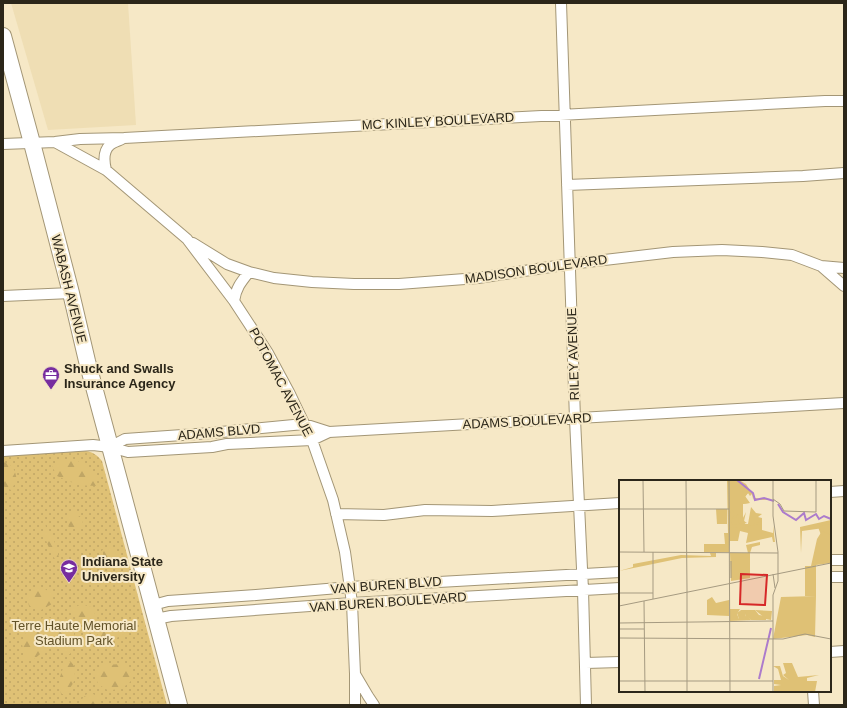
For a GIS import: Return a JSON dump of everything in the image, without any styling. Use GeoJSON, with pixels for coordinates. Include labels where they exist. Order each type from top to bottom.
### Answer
{"type":"FeatureCollection","features":[{"type":"Feature","properties":{"kind":"main road","name":"WABASH AVENUE"},"geometry":{"type":"LineString","coordinates":[[3,36],[71,293],[87,361],[179,705]]}},
{"type":"Feature","properties":{"kind":"street","name":"RILEY AVENUE"},"geometry":{"type":"LineString","coordinates":[[561,3],[575,419],[586,663],[586,705]]}},
{"type":"Feature","properties":{"kind":"street","name":"MC KINLEY BOULEVARD"},"geometry":{"type":"LineString","coordinates":[[3,144],[565,114],[844,101]]}},
{"type":"Feature","properties":{"kind":"street"},"geometry":{"type":"LineString","coordinates":[[106,170],[104,159],[106,151],[110,145],[124,138]]}},
{"type":"Feature","properties":{"kind":"street","name":"POTOMAC AVENUE"},"geometry":{"type":"LineString","coordinates":[[55,142],[106,170],[187,239],[234,300],[268,353],[289,392],[312,440],[333,500],[345,552],[352,604],[355,705]]}},
{"type":"Feature","properties":{"kind":"street"},"geometry":{"type":"LineString","coordinates":[[568,185],[787,177],[844,173]]}},
{"type":"Feature","properties":{"kind":"street","name":"MADISON BOULEVARD"},"geometry":{"type":"LineString","coordinates":[[187,239],[227,264],[249,272],[274,278],[354,284],[392,284],[478,278],[570,264],[673,252],[722,250],[792,255],[821,266],[844,268]]}},
{"type":"Feature","properties":{"kind":"street","name":"MADISON BOULEVARD"},"geometry":{"type":"LineString","coordinates":[[821,266],[844,286]]}},
{"type":"Feature","properties":{"kind":"street"},"geometry":{"type":"LineString","coordinates":[[234,300],[236,291],[249,272]]}},
{"type":"Feature","properties":{"kind":"street"},"geometry":{"type":"LineString","coordinates":[[3,296],[71,293]]}},
{"type":"Feature","properties":{"kind":"street","name":"ADAMS BOULEVARD"},"geometry":{"type":"LineString","coordinates":[[3,451],[93,445],[110,447],[128,452],[212,447],[227,444],[312,440],[329,432],[844,403]]}},
{"type":"Feature","properties":{"kind":"street","name":"ADAMS BLVD"},"geometry":{"type":"LineString","coordinates":[[110,447],[125,439],[211,433],[304,424],[329,432]]}},
{"type":"Feature","properties":{"kind":"street"},"geometry":{"type":"LineString","coordinates":[[211,433],[212,447]]}},
{"type":"Feature","properties":{"kind":"street"},"geometry":{"type":"LineString","coordinates":[[831,492],[844,491]]}},
{"type":"Feature","properties":{"kind":"street"},"geometry":{"type":"LineString","coordinates":[[336,514],[384,515],[425,510],[492,511],[619,503]]}},
{"type":"Feature","properties":{"kind":"street"},"geometry":{"type":"LineString","coordinates":[[831,560],[844,560]]}},
{"type":"Feature","properties":{"kind":"street","name":"VAN BUREN BLVD"},"geometry":{"type":"LineString","coordinates":[[155,612],[168,601],[256,596],[350,587],[619,572]]}},
{"type":"Feature","properties":{"kind":"street"},"geometry":{"type":"LineString","coordinates":[[831,578],[844,577]]}},
{"type":"Feature","properties":{"kind":"street","name":"VAN BUREN BOULEVARD"},"geometry":{"type":"LineString","coordinates":[[155,612],[171,616],[619,588]]}},
{"type":"Feature","properties":{"kind":"street"},"geometry":{"type":"LineString","coordinates":[[831,652],[844,651]]}},
{"type":"Feature","properties":{"kind":"street"},"geometry":{"type":"LineString","coordinates":[[586,663],[619,662]]}},
{"type":"Feature","properties":{"kind":"street"},"geometry":{"type":"LineString","coordinates":[[355,674],[374,705]]}},
{"type":"Feature","properties":{"kind":"street"},"geometry":{"type":"LineString","coordinates":[[813,692],[814,705]]}},
{"type":"Feature","properties":{"kind":"shaded area"},"geometry":{"type":"Polygon","coordinates":[[[11,3],[128,3],[136,125],[48,130],[11,3]]]}},
{"type":"Feature","properties":{"kind":"green space","name":"Terre Haute Memorial Stadium Park"},"geometry":{"type":"Polygon","coordinates":[[[86,451],[95,454],[102,461],[167,705],[3,705],[3,456],[86,451]]]}},
{"type":"Feature","properties":{"kind":"green space"},"geometry":{"type":"Polygon","coordinates":[[[57,461],[78,461],[91,469],[97,477],[96,486],[78,485],[57,476],[52,466],[57,461]]]}},
{"type":"Feature","properties":{"kind":"green space"},"geometry":{"type":"Polygon","coordinates":[[[3,462],[10,464],[16,474],[17,480],[11,490],[3,486],[3,462]]]}},
{"type":"Feature","properties":{"kind":"green space"},"geometry":{"type":"Polygon","coordinates":[[[74,512],[83,519],[82,529],[69,529],[67,517],[74,512]]]}},
{"type":"Feature","properties":{"kind":"green space"},"geometry":{"type":"Polygon","coordinates":[[[44,523],[56,545],[59,559],[56,561],[45,538],[44,523]]]}},
{"type":"Feature","properties":{"kind":"green space"},"geometry":{"type":"Polygon","coordinates":[[[112,547],[119,554],[120,562],[115,564],[105,561],[102,550],[112,547]]]}},
{"type":"Feature","properties":{"kind":"green space"},"geometry":{"type":"Polygon","coordinates":[[[35,589],[45,589],[51,593],[52,604],[41,610],[29,606],[27,596],[35,589]]]}},
{"type":"Feature","properties":{"kind":"green space"},"geometry":{"type":"Polygon","coordinates":[[[81,604],[94,608],[95,615],[89,620],[76,618],[71,610],[81,604]]]}},
{"type":"Feature","properties":{"kind":"green space"},"geometry":{"type":"Polygon","coordinates":[[[46,617],[59,620],[74,632],[75,643],[70,654],[63,654],[60,639],[52,639],[45,650],[33,660],[25,659],[22,644],[26,631],[33,622],[46,617]]]}},
{"type":"Feature","properties":{"kind":"green space"},"geometry":{"type":"Polygon","coordinates":[[[117,626],[125,628],[124,634],[116,638],[102,638],[95,631],[101,627],[117,626]]]}},
{"type":"Feature","properties":{"kind":"green space"},"geometry":{"type":"Polygon","coordinates":[[[70,661],[74,665],[74,681],[65,694],[61,694],[59,680],[64,665],[70,661]]]}},
{"type":"Feature","properties":{"kind":"green space"},"geometry":{"type":"Polygon","coordinates":[[[123,664],[131,671],[132,678],[129,684],[109,691],[98,684],[95,674],[103,665],[123,664]]]}},
{"type":"Feature","properties":{"kind":"green space"},"geometry":{"type":"Polygon","coordinates":[[[89,692],[99,697],[102,705],[81,705],[82,699],[89,692]]]}},
{"type":"Feature","properties":{"kind":"place","name":"Shuck and Swalls Insurance Agency"},"geometry":{"type":"Point","coordinates":[51,390]}},
{"type":"Feature","properties":{"kind":"place","name":"Indiana State University"},"geometry":{"type":"Point","coordinates":[69,583]}}]}
